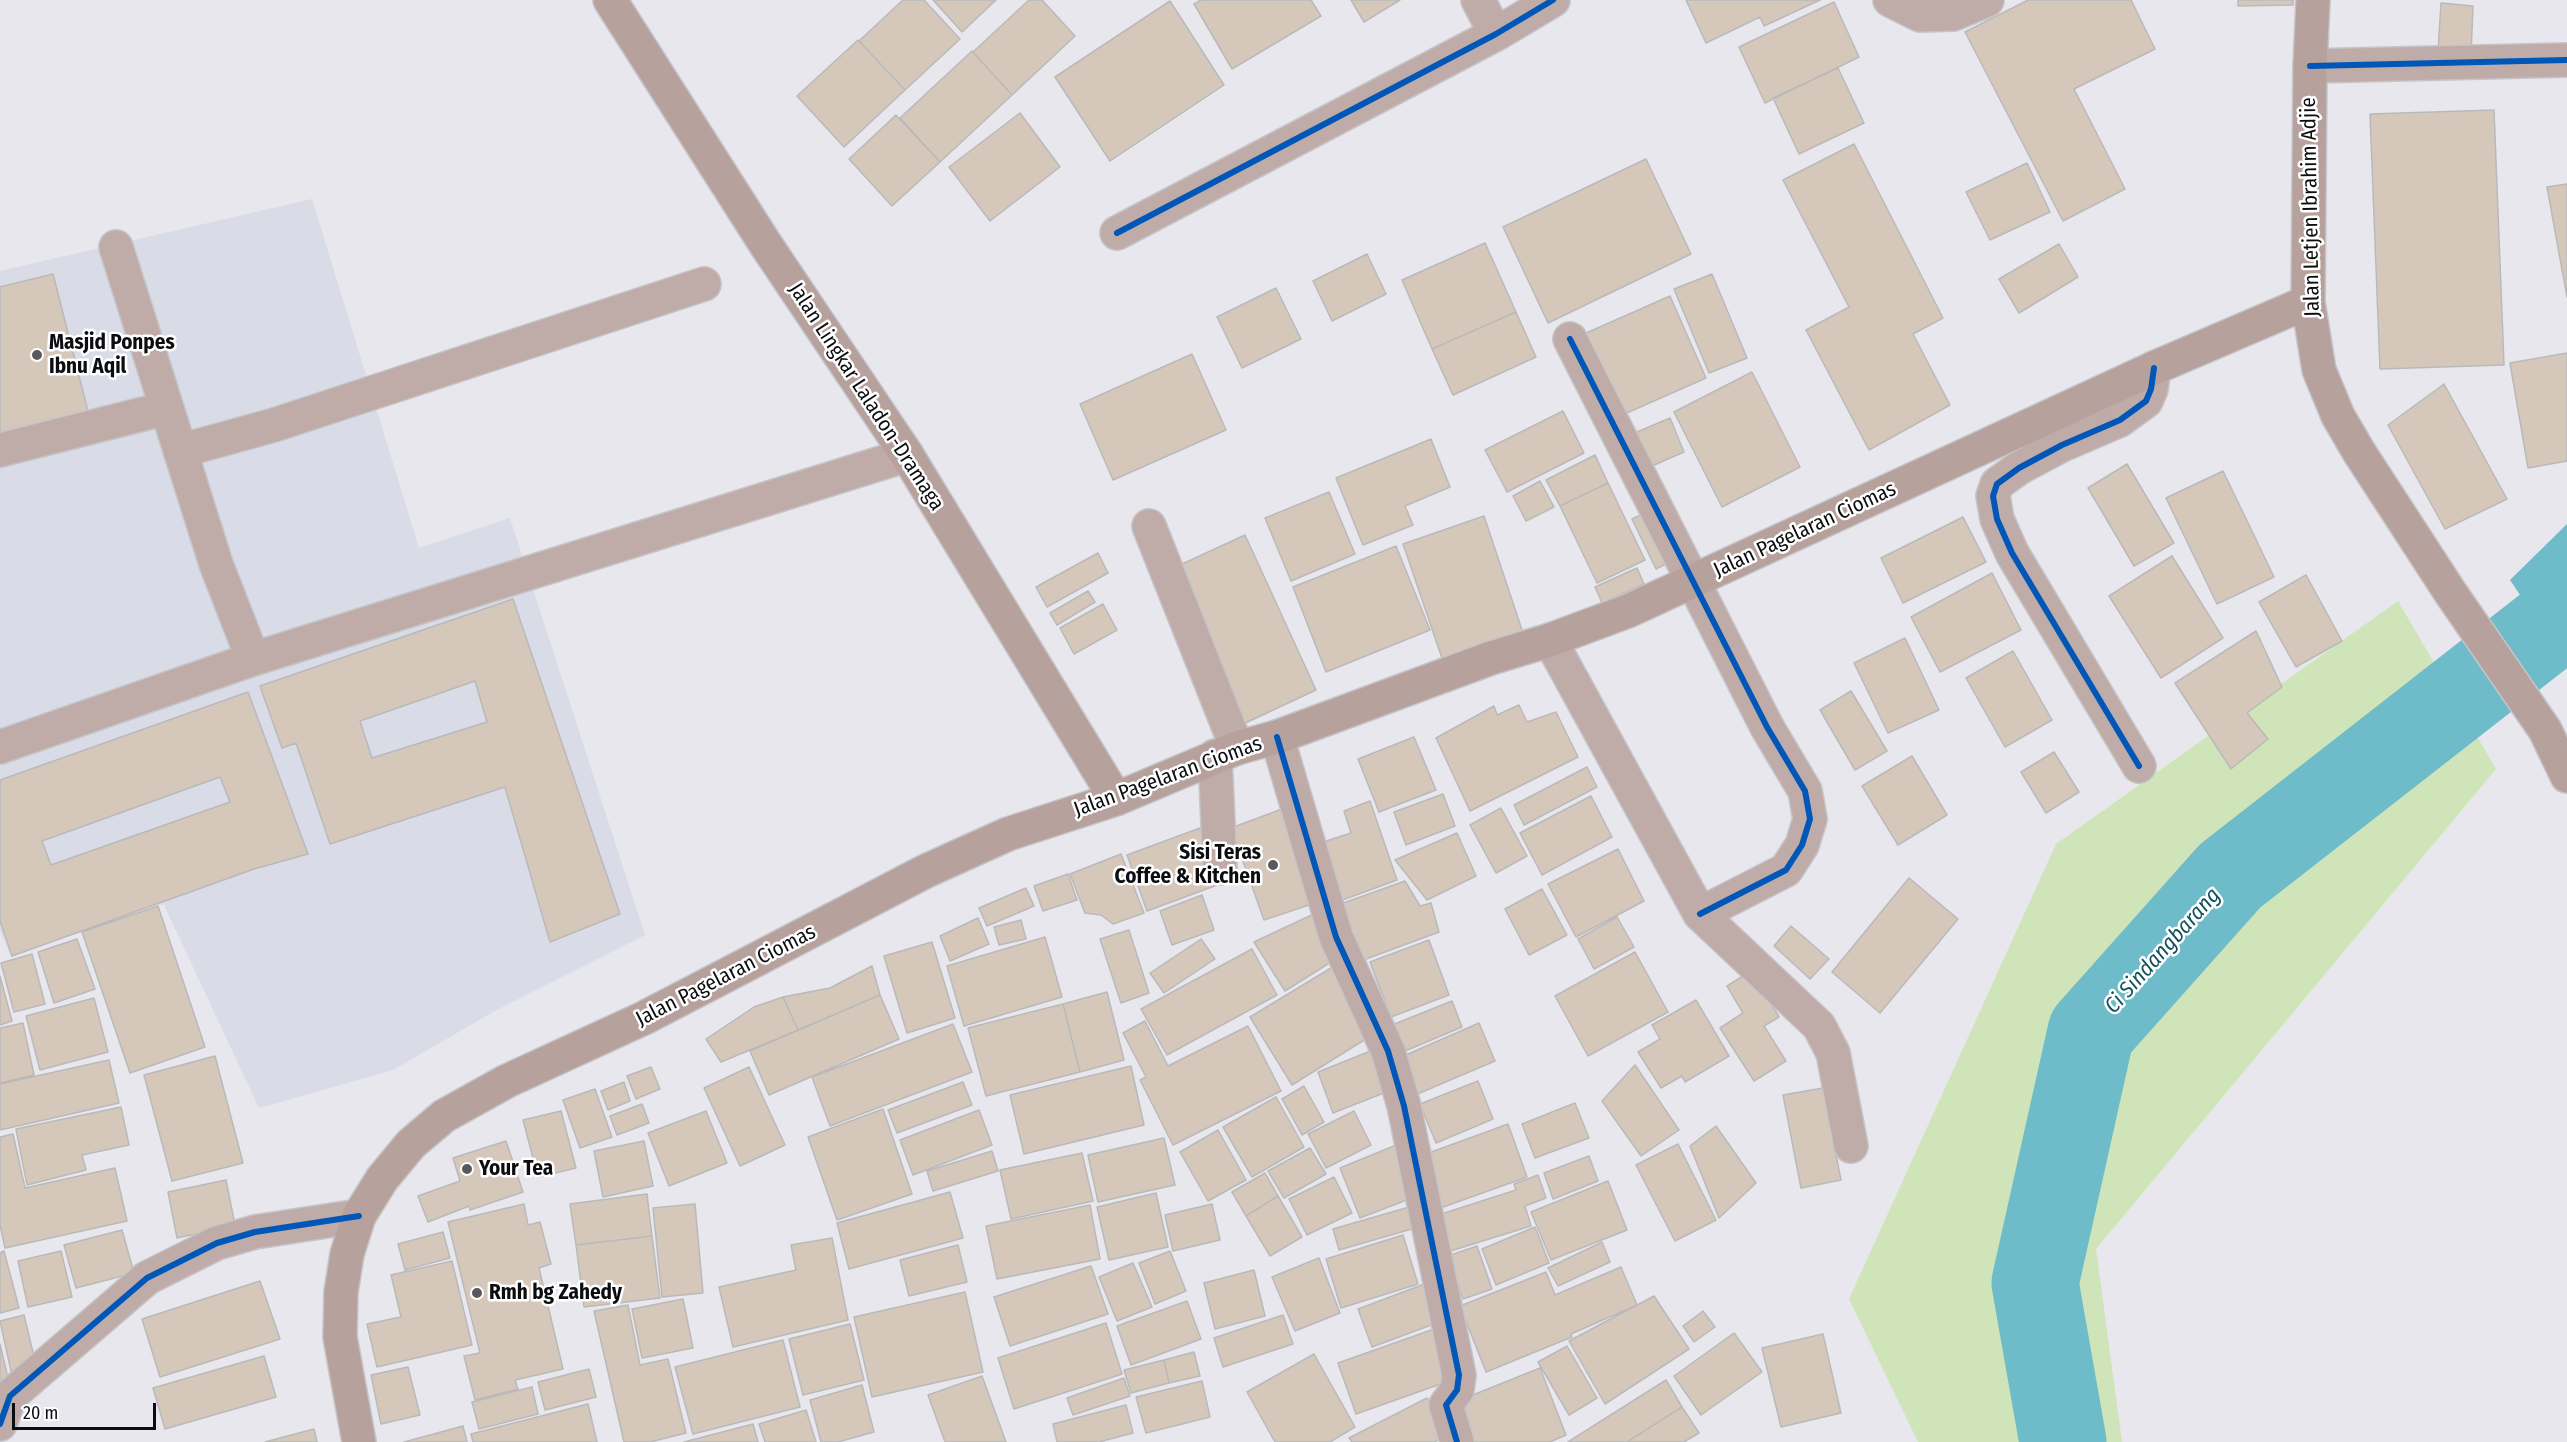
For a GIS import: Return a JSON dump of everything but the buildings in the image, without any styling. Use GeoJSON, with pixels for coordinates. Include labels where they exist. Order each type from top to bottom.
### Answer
{"type":"FeatureCollection","features":[{"type":"Feature","properties":{"kind":"main road","name":"Jalan Lingkar Laladon-Dramaga"},"geometry":{"type":"LineString","coordinates":[[610,0],[766,245],[907,455],[1116,798]]}},
{"type":"Feature","properties":{"kind":"main road","name":"Jalan Letjen Ibrahim Adjie"},"geometry":{"type":"LineString","coordinates":[[2313,0],[2310,66],[2308,302],[2319,370],[2338,416],[2450,592],[2545,730],[2567,776]]}},
{"type":"Feature","properties":{"kind":"main road","name":"Jalan Pagelaran Ciomas"},"geometry":{"type":"LineString","coordinates":[[359,1442],[340,1337],[341,1292],[347,1254],[359,1216],[381,1179],[411,1144],[444,1116],[507,1081],[644,1018],[926,871],[1008,834],[1116,798],[1226,752],[1277,737],[1491,658],[1550,640],[1628,611],[2154,368],[2308,302]]}},
{"type":"Feature","properties":{"kind":"street"},"geometry":{"type":"LineString","coordinates":[[1478,0],[1496,34]]}},
{"type":"Feature","properties":{"kind":"street"},"geometry":{"type":"LineString","coordinates":[[1117,233],[1496,34],[1553,0]]}},
{"type":"Feature","properties":{"kind":"street"},"geometry":{"type":"LineString","coordinates":[[1890,0],[1920,15],[1953,14],[1987,0]]}},
{"type":"Feature","properties":{"kind":"street"},"geometry":{"type":"LineString","coordinates":[[2310,66],[2567,60]]}},
{"type":"Feature","properties":{"kind":"street"},"geometry":{"type":"LineString","coordinates":[[116,247],[216,564],[252,659]]}},
{"type":"Feature","properties":{"kind":"street"},"geometry":{"type":"LineString","coordinates":[[180,451],[274,425],[704,284]]}},
{"type":"Feature","properties":{"kind":"street"},"geometry":{"type":"LineString","coordinates":[[1570,339],[1767,727],[1804,791],[1810,819],[1802,846],[1786,870],[1700,914]]}},
{"type":"Feature","properties":{"kind":"street"},"geometry":{"type":"LineString","coordinates":[[2139,766],[2012,553],[1997,519],[1994,496],[1996,484],[2019,468],[2062,444],[2120,420],[2146,401],[2151,389],[2154,368]]}},
{"type":"Feature","properties":{"kind":"street"},"geometry":{"type":"LineString","coordinates":[[0,450],[167,408]]}},
{"type":"Feature","properties":{"kind":"street"},"geometry":{"type":"LineString","coordinates":[[0,747],[252,659],[907,455]]}},
{"type":"Feature","properties":{"kind":"street"},"geometry":{"type":"LineString","coordinates":[[1149,526],[1226,752],[1220,868]]}},
{"type":"Feature","properties":{"kind":"street"},"geometry":{"type":"LineString","coordinates":[[1550,640],[1700,914],[1820,1026],[1833,1053],[1851,1146]]}},
{"type":"Feature","properties":{"kind":"street"},"geometry":{"type":"LineString","coordinates":[[1277,737],[1336,937],[1388,1051],[1404,1106],[1459,1375],[1459,1384],[1446,1406],[1457,1442]]}},
{"type":"Feature","properties":{"kind":"street"},"geometry":{"type":"LineString","coordinates":[[0,1418],[10,1396],[147,1278],[216,1244],[255,1232],[359,1216]]}},
{"type":"Feature","properties":{"kind":"shaded area"},"geometry":{"type":"Polygon","coordinates":[[[312,199],[419,548],[510,518],[645,935],[493,1012],[393,1070],[259,1108],[164,905],[156,905],[11,957],[0,930],[0,271],[312,199]]]}},
{"type":"Feature","properties":{"kind":"green space"},"geometry":{"type":"Polygon","coordinates":[[[2398,601],[2496,769],[2096,1249],[2122,1442],[1918,1442],[1849,1299],[2056,844],[2398,601]]]}},
{"type":"Feature","properties":{"kind":"water"},"geometry":{"type":"Polygon","coordinates":[[[2567,524],[2567,655],[2562,657],[2510,580],[2567,524]]]}},
{"type":"Feature","properties":{"kind":"waterway","name":"Ci Sindangbarang"},"geometry":{"type":"LineString","coordinates":[[2063,1442],[2035,1283],[2091,1032],[2230,876],[2567,613]]}},
{"type":"Feature","properties":{"kind":"cycle path"},"geometry":{"type":"LineString","coordinates":[[1117,233],[1496,34],[1553,0]]}},
{"type":"Feature","properties":{"kind":"cycle path"},"geometry":{"type":"LineString","coordinates":[[2310,66],[2567,60]]}},
{"type":"Feature","properties":{"kind":"cycle path"},"geometry":{"type":"LineString","coordinates":[[1570,339],[1767,727],[1805,791],[1810,819],[1802,845],[1786,870],[1700,914]]}},
{"type":"Feature","properties":{"kind":"cycle path"},"geometry":{"type":"LineString","coordinates":[[2139,766],[2012,553],[1997,519],[1993,496],[1997,484],[2019,468],[2062,445],[2120,420],[2146,401],[2151,389],[2154,368]]}},
{"type":"Feature","properties":{"kind":"cycle path"},"geometry":{"type":"LineString","coordinates":[[1277,737],[1336,937],[1388,1051],[1404,1106],[1459,1375],[1457,1390],[1446,1405],[1457,1442]]}},
{"type":"Feature","properties":{"kind":"cycle path"},"geometry":{"type":"LineString","coordinates":[[0,1424],[10,1396],[147,1278],[217,1243],[255,1232],[359,1216]]}},
{"type":"Feature","properties":{"kind":"place","name":"Masjid Ponpes Ibnu Aqil"},"geometry":{"type":"Point","coordinates":[37,355]}},
{"type":"Feature","properties":{"kind":"place","name":"Sisi Teras Coffee & Kitchen"},"geometry":{"type":"Point","coordinates":[1273,865]}},
{"type":"Feature","properties":{"kind":"place","name":"Your Tea"},"geometry":{"type":"Point","coordinates":[467,1169]}},
{"type":"Feature","properties":{"kind":"place","name":"Rmh bg Zahedy"},"geometry":{"type":"Point","coordinates":[477,1293]}}]}
